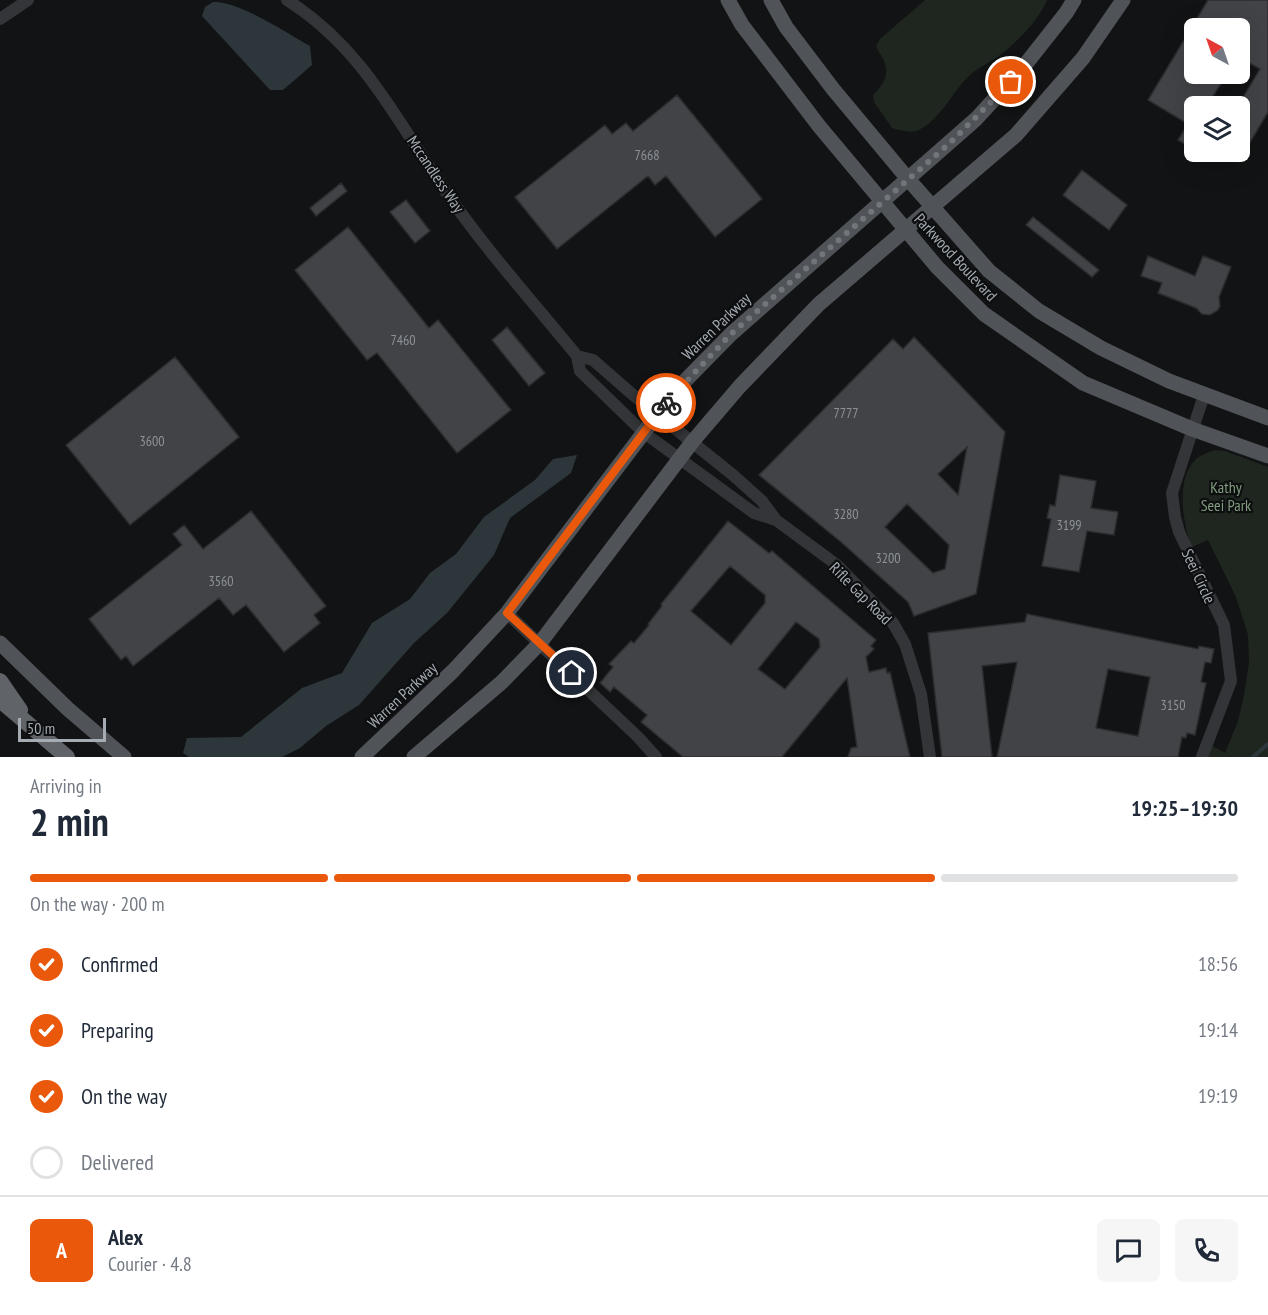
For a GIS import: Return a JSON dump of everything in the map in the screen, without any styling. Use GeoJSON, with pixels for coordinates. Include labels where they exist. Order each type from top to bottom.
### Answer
{"type":"FeatureCollection","features":[{"type":"Feature","properties":{"kind":"highway"},"geometry":{"type":"LineString","coordinates":[[0,681],[32,728]]}},
{"type":"Feature","properties":{"kind":"highway"},"geometry":{"type":"LineString","coordinates":[[0,700],[67,757]]}},
{"type":"Feature","properties":{"kind":"main road","name":"Parkwood Boulevard"},"geometry":{"type":"LineString","coordinates":[[728,0],[742,25],[791,92],[906,231],[984,314],[1083,383],[1192,429],[1268,456]]}},
{"type":"Feature","properties":{"kind":"main road","name":"Parkwood Boulevard"},"geometry":{"type":"LineString","coordinates":[[771,0],[786,27],[813,63],[932,208],[989,271],[1039,311],[1101,348],[1169,381],[1268,417]]}},
{"type":"Feature","properties":{"kind":"main road","name":"Warren Parkway"},"geometry":{"type":"LineString","coordinates":[[362,757],[453,671],[507,613],[676,390],[731,334],[950,143],[1000,94],[1060,21],[1074,0]]}},
{"type":"Feature","properties":{"kind":"main road"},"geometry":{"type":"LineString","coordinates":[[414,757],[502,682],[540,643],[693,441],[740,386],[819,304],[1016,135],[1083,58],[1123,0]]}},
{"type":"Feature","properties":{"kind":"main road"},"geometry":{"type":"LineString","coordinates":[[0,643],[68,709],[124,757]]}},
{"type":"Feature","properties":{"kind":"street"},"geometry":{"type":"LineString","coordinates":[[0,19],[28,0]]}},
{"type":"Feature","properties":{"kind":"street","name":"Mccandless Way"},"geometry":{"type":"LineString","coordinates":[[287,0],[344,45],[362,66],[387,100],[446,192],[498,262],[577,356],[580,371],[644,432]]}},
{"type":"Feature","properties":{"kind":"street","name":"Mccandless Way"},"geometry":{"type":"LineString","coordinates":[[577,356],[593,360],[657,413]]}},
{"type":"Feature","properties":{"kind":"street","name":"Seei Circle"},"geometry":{"type":"LineString","coordinates":[[1202,757],[1231,681],[1224,625],[1179,532],[1172,493],[1204,395]]}},
{"type":"Feature","properties":{"kind":"street","name":"Rifle Gap Road"},"geometry":{"type":"LineString","coordinates":[[657,413],[762,501],[776,520],[837,565],[893,623],[905,645],[921,694],[930,757]]}},
{"type":"Feature","properties":{"kind":"street","name":"Rifle Gap Road"},"geometry":{"type":"LineString","coordinates":[[644,432],[754,513],[776,520]]}},
{"type":"Feature","properties":{"kind":"street"},"geometry":{"type":"LineString","coordinates":[[507,613],[656,757]]}},
{"type":"Feature","properties":{"kind":"green space"},"geometry":{"type":"Polygon","coordinates":[[[925,0],[1047,0],[1038,16],[1018,39],[1003,53],[969,76],[934,119],[913,132],[892,128],[874,102],[873,95],[883,84],[886,75],[885,64],[876,46],[880,39],[925,0]]]}},
{"type":"Feature","properties":{"kind":"green space","name":"Kathy Seei Park"},"geometry":{"type":"Polygon","coordinates":[[[1215,450],[1225,451],[1268,467],[1268,757],[1207,757],[1211,745],[1225,753],[1238,721],[1249,663],[1248,635],[1236,597],[1208,540],[1192,547],[1184,517],[1183,494],[1187,473],[1196,459],[1215,450]]]}},
{"type":"Feature","properties":{"kind":"shaded area"},"geometry":{"type":"Polygon","coordinates":[[[213,2],[224,3],[249,12],[310,46],[312,65],[283,90],[270,90],[202,16],[205,7],[213,2]]]}},
{"type":"Feature","properties":{"kind":"shaded area"},"geometry":{"type":"Polygon","coordinates":[[[577,455],[571,473],[510,518],[494,555],[447,613],[414,643],[359,705],[326,726],[300,748],[282,757],[189,757],[183,753],[187,738],[241,737],[302,688],[342,673],[372,623],[410,599],[430,573],[456,554],[484,517],[535,480],[553,459],[577,455]]]}},
{"type":"Feature","properties":{"kind":"building"},"geometry":{"type":"Polygon","coordinates":[[[1208,0],[1268,0],[1268,112],[1250,142],[1250,96],[1244,96],[1260,69],[1250,63],[1250,18],[1197,18],[1208,0]]]}},
{"type":"Feature","properties":{"kind":"building"},"geometry":{"type":"Polygon","coordinates":[[[1184,40],[1184,84],[1221,84],[1213,96],[1184,96],[1184,122],[1148,100],[1184,40]]]}},
{"type":"Feature","properties":{"kind":"building"},"geometry":{"type":"Polygon","coordinates":[[[677,95],[762,199],[715,237],[666,176],[655,185],[648,176],[557,249],[515,197],[605,125],[612,134],[626,123],[633,131],[677,95]]]}},
{"type":"Feature","properties":{"kind":"building"},"geometry":{"type":"Polygon","coordinates":[[[1184,130],[1184,144],[1178,140],[1184,130]]]}},
{"type":"Feature","properties":{"kind":"building"},"geometry":{"type":"Polygon","coordinates":[[[1082,170],[1127,205],[1109,230],[1063,195],[1082,170]]]}},
{"type":"Feature","properties":{"kind":"building"},"geometry":{"type":"Polygon","coordinates":[[[341,183],[347,191],[316,216],[310,208],[341,183]]]}},
{"type":"Feature","properties":{"kind":"building"},"geometry":{"type":"Polygon","coordinates":[[[406,200],[430,231],[415,243],[390,212],[406,200]]]}},
{"type":"Feature","properties":{"kind":"building"},"geometry":{"type":"Polygon","coordinates":[[[1033,217],[1099,270],[1092,277],[1026,225],[1033,217]]]}},
{"type":"Feature","properties":{"kind":"building"},"geometry":{"type":"Polygon","coordinates":[[[348,227],[429,328],[438,320],[511,410],[457,453],[377,353],[367,360],[295,270],[348,227]]]}},
{"type":"Feature","properties":{"kind":"building"},"geometry":{"type":"Polygon","coordinates":[[[1148,256],[1195,276],[1203,256],[1231,267],[1219,297],[1218,310],[1210,315],[1202,314],[1196,308],[1158,293],[1162,283],[1141,276],[1148,256]]]}},
{"type":"Feature","properties":{"kind":"building"},"geometry":{"type":"Polygon","coordinates":[[[507,327],[545,373],[529,386],[492,340],[507,327]]]}},
{"type":"Feature","properties":{"kind":"building"},"geometry":{"type":"Polygon","coordinates":[[[914,337],[1005,432],[976,594],[914,616],[908,602],[841,542],[759,475],[893,339],[903,349],[914,337]],[[967,447],[938,474],[958,495],[967,447]],[[907,504],[885,527],[933,573],[945,569],[949,545],[907,504]]]}},
{"type":"Feature","properties":{"kind":"building"},"geometry":{"type":"Polygon","coordinates":[[[175,357],[239,437],[130,525],[66,445],[175,357]]]}},
{"type":"Feature","properties":{"kind":"building"},"geometry":{"type":"Polygon","coordinates":[[[1060,475],[1096,481],[1091,508],[1118,512],[1114,535],[1087,531],[1079,572],[1042,566],[1051,519],[1047,518],[1050,505],[1055,506],[1060,475]]]}},
{"type":"Feature","properties":{"kind":"building"},"geometry":{"type":"Polygon","coordinates":[[[251,511],[326,606],[314,615],[320,623],[284,652],[246,605],[233,615],[219,598],[133,666],[126,656],[121,660],[89,619],[182,545],[173,534],[184,525],[203,549],[251,511]]]}},
{"type":"Feature","properties":{"kind":"building"},"geometry":{"type":"Polygon","coordinates":[[[728,521],[769,553],[772,551],[876,640],[871,646],[874,649],[866,657],[869,672],[886,668],[887,673],[890,672],[910,757],[848,757],[851,748],[857,747],[847,678],[782,757],[683,757],[641,722],[647,715],[614,687],[610,692],[600,683],[613,667],[609,664],[631,641],[634,643],[649,625],[662,606],[661,604],[728,521]],[[730,566],[691,611],[731,645],[765,603],[765,595],[730,566]],[[796,622],[758,669],[785,689],[820,647],[819,639],[796,622]]]}},
{"type":"Feature","properties":{"kind":"building"},"geometry":{"type":"Polygon","coordinates":[[[1027,614],[1198,649],[1199,646],[1214,649],[1211,663],[1205,662],[1201,682],[1206,683],[1195,735],[1187,733],[1186,738],[1182,737],[1178,757],[997,757],[1017,662],[982,666],[992,757],[942,757],[928,633],[1025,622],[1027,614]],[[1108,669],[1096,728],[1138,736],[1150,677],[1108,669]]]}},
{"type":"Feature","properties":{"kind":"waterway"},"geometry":{"type":"LineString","coordinates":[[1253,757],[1268,744]]}},
{"type":"Feature","properties":{"kind":"way so far"},"geometry":{"type":"LineString","coordinates":[[666,403],[731,334],[950,143],[1011,82]]}},
{"type":"Feature","properties":{"kind":"route"},"geometry":{"type":"LineString","coordinates":[[572,673],[507,613],[666,403]]}}]}
